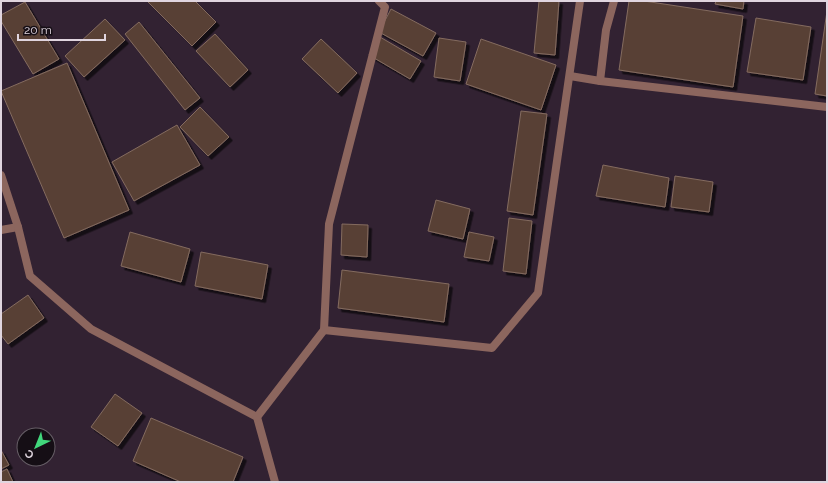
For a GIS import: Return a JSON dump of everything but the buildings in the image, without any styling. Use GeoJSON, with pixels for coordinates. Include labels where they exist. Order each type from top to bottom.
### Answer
{"type":"FeatureCollection","features":[{"type":"Feature","properties":{"kind":"street"},"geometry":{"type":"LineString","coordinates":[[257,417],[324,330],[329,224],[385,7],[379,1]]}},
{"type":"Feature","properties":{"kind":"street"},"geometry":{"type":"LineString","coordinates":[[324,330],[492,348],[538,292],[580,1]]}},
{"type":"Feature","properties":{"kind":"street"},"geometry":{"type":"LineString","coordinates":[[600,81],[606,30],[614,1]]}},
{"type":"Feature","properties":{"kind":"street"},"geometry":{"type":"LineString","coordinates":[[570,76],[600,81],[827,107]]}},
{"type":"Feature","properties":{"kind":"street"},"geometry":{"type":"LineString","coordinates":[[1,175],[18,227],[30,276],[92,329],[257,417],[275,482]]}},
{"type":"Feature","properties":{"kind":"street"},"geometry":{"type":"LineString","coordinates":[[1,230],[18,227]]}}]}
